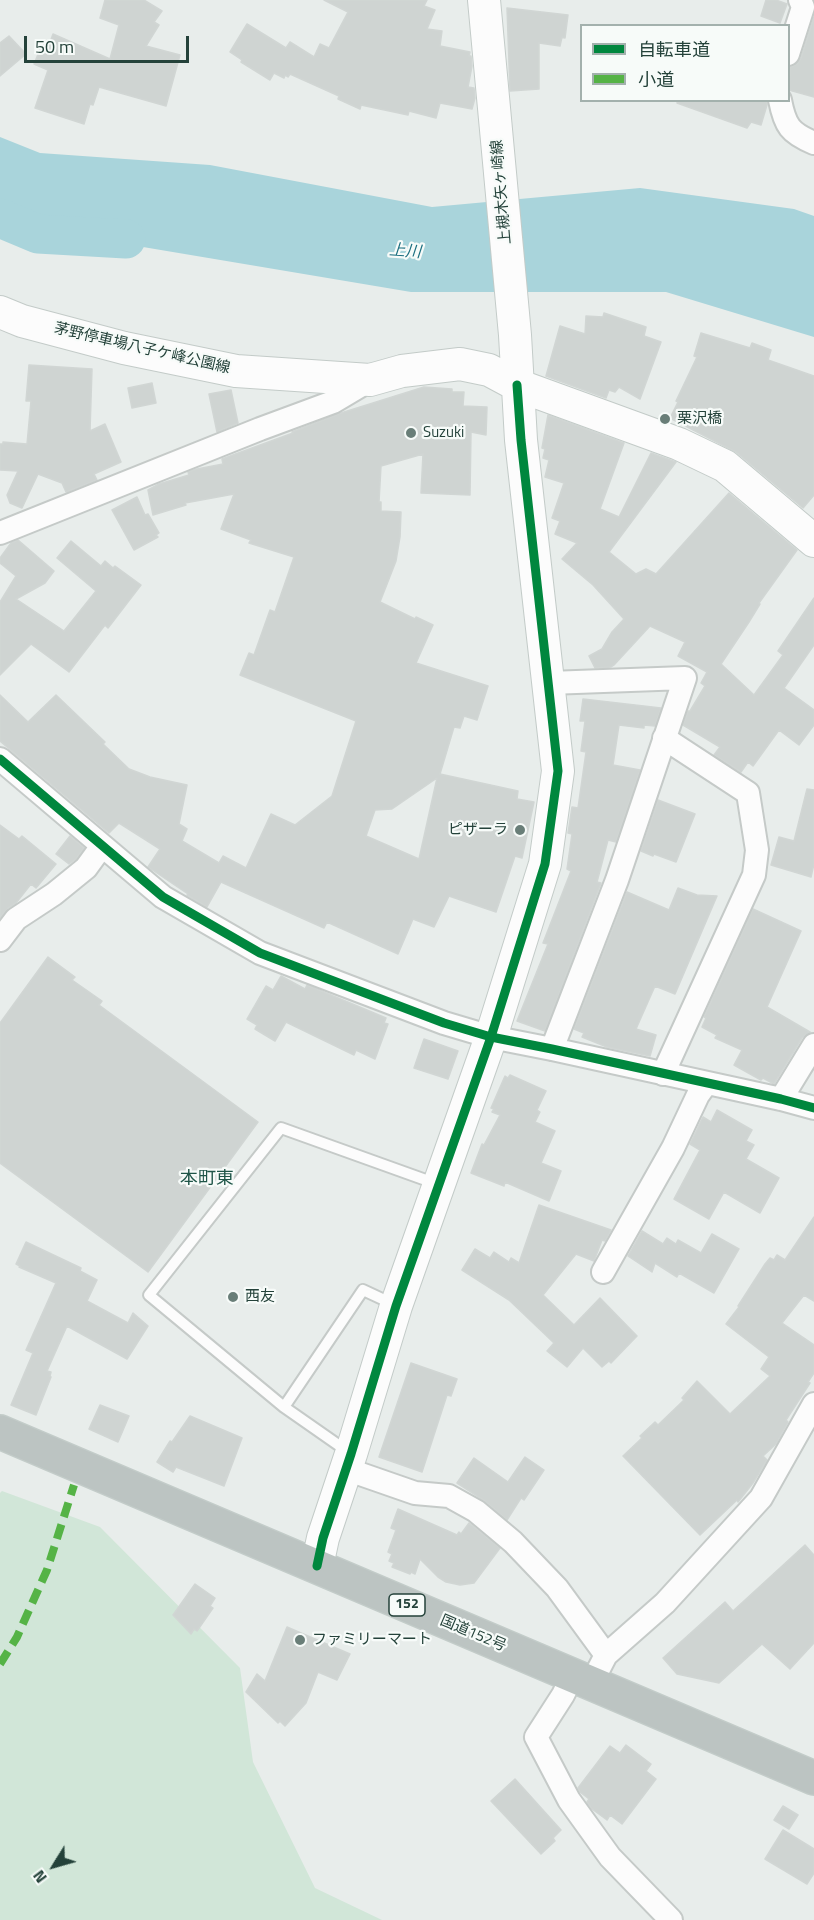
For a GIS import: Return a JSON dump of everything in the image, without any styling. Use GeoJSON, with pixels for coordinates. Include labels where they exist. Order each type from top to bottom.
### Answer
{"type":"FeatureCollection","features":[{"type":"Feature","properties":{"kind":"highway","name":"国道152号"},"geometry":{"type":"LineString","coordinates":[[0,1432],[814,1778]]}},
{"type":"Feature","properties":{"kind":"main road","name":"上槻木矢ヶ崎線"},"geometry":{"type":"LineString","coordinates":[[317,1566],[323,1538],[396,1306],[491,1037],[545,864],[558,771],[520,440],[515,334],[484,0]]}},
{"type":"Feature","properties":{"kind":"main road","name":"茅野停車場八子ケ峰公園線"},"geometry":{"type":"LineString","coordinates":[[0,312],[22,321],[124,348],[236,371],[370,380],[402,371],[460,364],[489,370],[517,385],[679,444],[725,466],[814,541]]}},
{"type":"Feature","properties":{"kind":"street"},"geometry":{"type":"LineString","coordinates":[[790,51],[803,7],[801,0]]}},
{"type":"Feature","properties":{"kind":"street"},"geometry":{"type":"LineString","coordinates":[[780,102],[783,120],[798,136],[814,144]]}},
{"type":"Feature","properties":{"kind":"street"},"geometry":{"type":"LineString","coordinates":[[0,533],[333,402],[370,380]]}},
{"type":"Feature","properties":{"kind":"street"},"geometry":{"type":"LineString","coordinates":[[549,683],[685,678],[617,880],[552,1048]]}},
{"type":"Feature","properties":{"kind":"street"},"geometry":{"type":"LineString","coordinates":[[663,1074],[754,875],[757,850],[748,793],[664,738]]}},
{"type":"Feature","properties":{"kind":"street"},"geometry":{"type":"LineString","coordinates":[[0,759],[163,897],[260,953],[444,1023],[491,1037],[552,1048],[814,1108]]}},
{"type":"Feature","properties":{"kind":"street"},"geometry":{"type":"LineString","coordinates":[[0,940],[16,919],[54,894],[86,868],[102,846]]}},
{"type":"Feature","properties":{"kind":"street"},"geometry":{"type":"LineString","coordinates":[[781,1099],[814,1044]]}},
{"type":"Feature","properties":{"kind":"street"},"geometry":{"type":"LineString","coordinates":[[603,1272],[673,1148],[698,1095],[706,1084]]}},
{"type":"Feature","properties":{"kind":"street"},"geometry":{"type":"LineString","coordinates":[[670,1920],[610,1857],[569,1800],[536,1737],[563,1695],[666,1603],[761,1498],[814,1404]]}},
{"type":"Feature","properties":{"kind":"street"},"geometry":{"type":"LineString","coordinates":[[348,1461],[415,1493],[449,1496],[476,1511],[513,1542],[557,1588],[606,1655]]}},
{"type":"Feature","properties":{"kind":"lane"},"geometry":{"type":"LineString","coordinates":[[348,1461],[149,1295],[281,1128],[439,1185]]}},
{"type":"Feature","properties":{"kind":"lane"},"geometry":{"type":"LineString","coordinates":[[284,1407],[363,1290],[396,1306]]}},
{"type":"Feature","properties":{"kind":"green space"},"geometry":{"type":"Polygon","coordinates":[[[2,1491],[100,1527],[240,1668],[253,1762],[315,1888],[382,1920],[0,1920],[0,1493],[2,1491]]]}},
{"type":"Feature","properties":{"kind":"water"},"geometry":{"type":"Polygon","coordinates":[[[0,137],[40,153],[210,165],[432,207],[640,188],[794,209],[814,216],[814,337],[666,292],[411,292],[0,223],[0,137]]]}},
{"type":"Feature","properties":{"kind":"building"},"geometry":{"type":"Polygon","coordinates":[[[105,0],[144,0],[162,11],[154,22],[159,25],[146,46],[180,55],[166,106],[99,87],[93,105],[90,104],[84,124],[35,108],[48,70],[34,64],[43,42],[49,45],[53,34],[110,59],[119,25],[100,18],[105,0]]]}},
{"type":"Feature","properties":{"kind":"building"},"geometry":{"type":"Polygon","coordinates":[[[324,0],[427,0],[424,6],[435,10],[427,29],[442,31],[440,46],[470,52],[472,66],[468,87],[474,88],[475,98],[472,109],[440,103],[436,118],[409,111],[408,115],[361,105],[360,109],[338,99],[339,96],[290,74],[288,77],[285,75],[284,78],[274,73],[270,80],[241,62],[242,60],[230,52],[247,24],[286,48],[290,42],[314,57],[320,44],[329,48],[348,12],[324,0]]]}},
{"type":"Feature","properties":{"kind":"building"},"geometry":{"type":"Polygon","coordinates":[[[766,0],[776,0],[787,4],[780,23],[761,16],[766,0]]]}},
{"type":"Feature","properties":{"kind":"building"},"geometry":{"type":"Polygon","coordinates":[[[507,8],[568,15],[565,38],[562,37],[560,46],[539,43],[539,89],[510,91],[507,8]]]}},
{"type":"Feature","properties":{"kind":"building"},"geometry":{"type":"Polygon","coordinates":[[[814,17],[814,97],[790,90],[790,67],[797,64],[814,17]]]}},
{"type":"Feature","properties":{"kind":"building"},"geometry":{"type":"Polygon","coordinates":[[[9,36],[26,54],[0,76],[0,43],[9,36]]]}},
{"type":"Feature","properties":{"kind":"building"},"geometry":{"type":"Polygon","coordinates":[[[767,102],[767,105],[761,125],[751,122],[747,128],[677,103],[767,102]]]}},
{"type":"Feature","properties":{"kind":"building"},"geometry":{"type":"Polygon","coordinates":[[[604,313],[646,327],[644,336],[661,342],[640,399],[619,387],[615,392],[609,390],[606,398],[546,376],[560,326],[585,334],[586,316],[603,317],[604,313]]]}},
{"type":"Feature","properties":{"kind":"building"},"geometry":{"type":"Polygon","coordinates":[[[701,333],[750,348],[752,343],[771,350],[768,360],[814,376],[814,495],[803,508],[736,452],[670,418],[697,357],[694,356],[701,333]]]}},
{"type":"Feature","properties":{"kind":"building"},"geometry":{"type":"Polygon","coordinates":[[[29,365],[92,369],[90,431],[105,424],[121,462],[94,474],[97,480],[66,492],[62,483],[38,474],[22,508],[10,503],[7,495],[18,471],[0,470],[0,444],[3,442],[27,444],[31,401],[26,401],[29,365]]]}},
{"type":"Feature","properties":{"kind":"building"},"geometry":{"type":"Polygon","coordinates":[[[152,383],[156,403],[132,408],[128,388],[152,383]]]}},
{"type":"Feature","properties":{"kind":"building"},"geometry":{"type":"Polygon","coordinates":[[[424,387],[464,392],[463,406],[487,407],[486,435],[471,432],[470,495],[421,493],[423,454],[381,466],[379,502],[381,502],[381,511],[401,512],[396,561],[380,602],[433,625],[416,663],[488,686],[477,720],[464,716],[460,728],[454,727],[440,774],[518,791],[517,799],[534,802],[522,858],[515,856],[496,912],[449,896],[434,927],[413,919],[398,954],[327,922],[324,928],[221,882],[207,907],[148,867],[160,849],[119,823],[109,833],[0,741],[0,695],[28,722],[56,695],[105,742],[103,744],[129,769],[150,777],[187,785],[179,824],[187,829],[182,841],[219,863],[223,856],[246,868],[271,814],[295,825],[332,796],[356,721],[240,675],[249,653],[254,655],[270,610],[275,612],[294,557],[249,543],[251,540],[221,529],[234,494],[185,503],[186,505],[153,515],[148,490],[159,484],[189,475],[188,472],[223,464],[222,459],[341,413],[424,387]],[[437,778],[392,809],[375,810],[366,836],[419,859],[437,778]]]}},
{"type":"Feature","properties":{"kind":"building"},"geometry":{"type":"Polygon","coordinates":[[[231,390],[238,423],[217,432],[209,394],[231,390]]]}},
{"type":"Feature","properties":{"kind":"building"},"geometry":{"type":"Polygon","coordinates":[[[548,415],[624,443],[600,509],[619,517],[651,453],[676,462],[609,552],[636,574],[646,569],[656,574],[729,493],[797,550],[759,603],[721,664],[754,695],[783,655],[778,651],[814,598],[814,645],[784,688],[814,710],[814,725],[799,745],[779,730],[753,766],[748,762],[741,772],[714,755],[720,747],[683,725],[688,711],[705,686],[701,683],[707,672],[678,656],[685,642],[650,626],[614,665],[595,668],[589,656],[602,649],[612,632],[624,619],[593,585],[562,559],[577,543],[555,534],[560,521],[552,518],[564,483],[545,477],[549,460],[543,458],[545,449],[542,448],[548,415]]]}},
{"type":"Feature","properties":{"kind":"building"},"geometry":{"type":"Polygon","coordinates":[[[137,497],[145,515],[148,514],[159,533],[156,535],[158,537],[134,550],[112,510],[137,497]]]}},
{"type":"Feature","properties":{"kind":"building"},"geometry":{"type":"Polygon","coordinates":[[[18,540],[54,571],[45,583],[16,599],[64,631],[96,591],[57,558],[71,541],[101,566],[105,561],[141,585],[108,628],[105,625],[69,672],[31,644],[0,675],[0,602],[16,576],[0,563],[0,558],[11,543],[18,540]]]}},
{"type":"Feature","properties":{"kind":"building"},"geometry":{"type":"Polygon","coordinates":[[[583,699],[661,708],[655,726],[644,725],[644,728],[619,725],[613,765],[640,770],[616,842],[608,840],[597,882],[601,883],[545,1031],[517,1021],[548,944],[543,943],[571,871],[567,869],[572,834],[568,833],[572,807],[578,808],[586,752],[581,751],[585,721],[580,721],[583,699]]]}},
{"type":"Feature","properties":{"kind":"building"},"geometry":{"type":"Polygon","coordinates":[[[807,789],[814,790],[814,864],[811,877],[771,865],[779,837],[794,841],[807,789]]]}},
{"type":"Feature","properties":{"kind":"building"},"geometry":{"type":"Polygon","coordinates":[[[658,800],[695,814],[676,862],[641,851],[658,800]]]}},
{"type":"Feature","properties":{"kind":"building"},"geometry":{"type":"Polygon","coordinates":[[[0,825],[19,839],[22,836],[56,864],[36,888],[31,884],[0,918],[0,825]]]}},
{"type":"Feature","properties":{"kind":"building"},"geometry":{"type":"Polygon","coordinates":[[[70,836],[84,848],[69,864],[56,854],[70,836]]]}},
{"type":"Feature","properties":{"kind":"building"},"geometry":{"type":"Polygon","coordinates":[[[678,888],[697,895],[717,896],[675,994],[655,986],[636,1029],[656,1035],[650,1056],[607,1047],[582,1037],[584,1033],[574,1029],[627,892],[669,910],[678,888]]]}},
{"type":"Feature","properties":{"kind":"building"},"geometry":{"type":"Polygon","coordinates":[[[753,909],[801,931],[767,1007],[810,1032],[802,1038],[774,1084],[763,1078],[761,1080],[734,1065],[742,1050],[715,1038],[717,1035],[702,1027],[706,1018],[704,1017],[753,909]]]}},
{"type":"Feature","properties":{"kind":"building"},"geometry":{"type":"Polygon","coordinates":[[[48,957],[75,977],[72,980],[102,1001],[99,1005],[258,1122],[148,1272],[0,1163],[0,1023],[48,957]]]}},
{"type":"Feature","properties":{"kind":"building"},"geometry":{"type":"Polygon","coordinates":[[[281,976],[305,989],[307,985],[386,1018],[384,1023],[388,1024],[375,1059],[356,1050],[354,1055],[286,1022],[275,1041],[255,1029],[257,1025],[247,1019],[266,986],[273,990],[281,976]]]}},
{"type":"Feature","properties":{"kind":"building"},"geometry":{"type":"Polygon","coordinates":[[[424,1039],[458,1051],[448,1079],[414,1068],[424,1039]]]}},
{"type":"Feature","properties":{"kind":"building"},"geometry":{"type":"Polygon","coordinates":[[[510,1075],[546,1091],[537,1110],[540,1112],[535,1122],[555,1131],[541,1163],[561,1171],[549,1201],[505,1182],[504,1186],[471,1173],[482,1144],[484,1145],[500,1115],[492,1112],[494,1109],[491,1108],[505,1076],[508,1078],[510,1075]]]}},
{"type":"Feature","properties":{"kind":"building"},"geometry":{"type":"Polygon","coordinates":[[[717,1110],[752,1130],[746,1141],[754,1145],[746,1159],[779,1178],[760,1213],[724,1192],[709,1219],[674,1199],[700,1150],[690,1144],[703,1117],[711,1122],[717,1110]]]}},
{"type":"Feature","properties":{"kind":"building"},"geometry":{"type":"Polygon","coordinates":[[[539,1205],[611,1230],[605,1241],[602,1240],[594,1261],[576,1254],[543,1295],[574,1325],[600,1298],[637,1336],[611,1363],[609,1361],[602,1367],[583,1348],[567,1367],[547,1351],[554,1343],[509,1300],[462,1270],[475,1249],[490,1258],[494,1252],[509,1262],[511,1258],[519,1263],[539,1205]]]}},
{"type":"Feature","properties":{"kind":"building"},"geometry":{"type":"Polygon","coordinates":[[[814,1217],[814,1301],[804,1295],[782,1323],[814,1345],[814,1373],[786,1420],[788,1422],[776,1444],[763,1456],[767,1460],[753,1483],[738,1502],[737,1500],[700,1535],[623,1456],[655,1422],[658,1425],[684,1400],[682,1398],[697,1381],[730,1414],[770,1376],[761,1369],[769,1357],[726,1324],[765,1264],[770,1258],[774,1260],[777,1255],[785,1260],[814,1217]]]}},
{"type":"Feature","properties":{"kind":"building"},"geometry":{"type":"Polygon","coordinates":[[[642,1231],[663,1244],[667,1238],[676,1244],[678,1240],[701,1253],[712,1234],[739,1249],[714,1293],[679,1273],[677,1277],[655,1263],[652,1272],[628,1256],[642,1231]]]}},
{"type":"Feature","properties":{"kind":"building"},"geometry":{"type":"Polygon","coordinates":[[[26,1242],[81,1268],[80,1271],[97,1280],[87,1301],[128,1323],[133,1313],[148,1326],[127,1359],[67,1326],[47,1371],[51,1372],[51,1377],[36,1415],[11,1405],[33,1353],[26,1350],[56,1283],[16,1264],[26,1242]]]}},
{"type":"Feature","properties":{"kind":"building"},"geometry":{"type":"Polygon","coordinates":[[[411,1363],[457,1379],[451,1396],[447,1395],[422,1472],[379,1457],[411,1363]]]}},
{"type":"Feature","properties":{"kind":"building"},"geometry":{"type":"Polygon","coordinates":[[[100,1405],[129,1416],[118,1442],[89,1429],[100,1405]]]}},
{"type":"Feature","properties":{"kind":"building"},"geometry":{"type":"Polygon","coordinates":[[[190,1416],[242,1438],[224,1486],[176,1467],[173,1472],[157,1462],[190,1416]]]}},
{"type":"Feature","properties":{"kind":"building"},"geometry":{"type":"Polygon","coordinates":[[[525,1457],[544,1470],[524,1500],[521,1498],[507,1520],[485,1501],[457,1483],[474,1458],[508,1482],[525,1457]]]}},
{"type":"Feature","properties":{"kind":"building"},"geometry":{"type":"Polygon","coordinates":[[[398,1509],[457,1535],[459,1532],[461,1534],[469,1523],[500,1548],[474,1583],[460,1585],[446,1582],[420,1559],[415,1574],[411,1572],[410,1574],[392,1567],[394,1563],[389,1561],[392,1554],[388,1552],[396,1530],[391,1528],[398,1509]]]}},
{"type":"Feature","properties":{"kind":"building"},"geometry":{"type":"Polygon","coordinates":[[[805,1545],[814,1555],[814,1643],[790,1669],[762,1644],[719,1683],[677,1674],[663,1658],[725,1602],[733,1611],[805,1545]]]}},
{"type":"Feature","properties":{"kind":"building"},"geometry":{"type":"Polygon","coordinates":[[[195,1584],[215,1598],[210,1606],[213,1608],[197,1631],[194,1629],[191,1634],[173,1615],[195,1584]]]}},
{"type":"Feature","properties":{"kind":"building"},"geometry":{"type":"Polygon","coordinates":[[[287,1627],[350,1654],[337,1680],[318,1672],[306,1703],[285,1726],[280,1721],[278,1723],[246,1692],[257,1674],[265,1681],[287,1627]]]}},
{"type":"Feature","properties":{"kind":"building"},"geometry":{"type":"Polygon","coordinates":[[[626,1745],[651,1764],[646,1771],[656,1779],[622,1824],[610,1815],[607,1820],[592,1809],[587,1802],[589,1799],[578,1788],[610,1746],[620,1753],[626,1745]]]}},
{"type":"Feature","properties":{"kind":"building"},"geometry":{"type":"Polygon","coordinates":[[[515,1779],[561,1830],[553,1838],[555,1841],[541,1854],[491,1801],[515,1779]]]}},
{"type":"Feature","properties":{"kind":"building"},"geometry":{"type":"Polygon","coordinates":[[[783,1806],[798,1815],[789,1829],[774,1820],[783,1806]]]}},
{"type":"Feature","properties":{"kind":"building"},"geometry":{"type":"Polygon","coordinates":[[[783,1830],[814,1849],[814,1873],[807,1884],[765,1859],[783,1830]]]}},
{"type":"Feature","properties":{"kind":"waterway","name":"上川"},"geometry":{"type":"LineString","coordinates":[[0,218],[38,234],[126,239]]}},
{"type":"Feature","properties":{"kind":"waterway","name":"上川"},"geometry":{"type":"LineString","coordinates":[[27,223],[38,234]]}},
{"type":"Feature","properties":{"kind":"marked path"},"geometry":{"type":"LineString","coordinates":[[0,1664],[17,1637],[47,1570],[74,1485]]}},
{"type":"Feature","properties":{"kind":"cycle path"},"geometry":{"type":"LineString","coordinates":[[317,1566],[323,1538],[396,1306],[491,1037],[545,864],[558,771],[521,440],[517,385]]}},
{"type":"Feature","properties":{"kind":"cycle path"},"geometry":{"type":"LineString","coordinates":[[0,759],[163,897],[260,953],[444,1023],[491,1037],[814,1108]]}},
{"type":"Feature","properties":{"kind":"place","name":"栗沢橋"},"geometry":{"type":"Point","coordinates":[665,419]}},
{"type":"Feature","properties":{"kind":"place","name":"Suzuki"},"geometry":{"type":"Point","coordinates":[411,433]}},
{"type":"Feature","properties":{"kind":"place","name":"ピザーラ"},"geometry":{"type":"Point","coordinates":[520,830]}},
{"type":"Feature","properties":{"kind":"place","name":"西友"},"geometry":{"type":"Point","coordinates":[233,1297]}},
{"type":"Feature","properties":{"kind":"place","name":"ファミリーマート"},"geometry":{"type":"Point","coordinates":[300,1640]}},
{"type":"Feature","properties":{"kind":"district","name":"本町東"},"geometry":{"type":"Point","coordinates":[207,1180]}}]}
